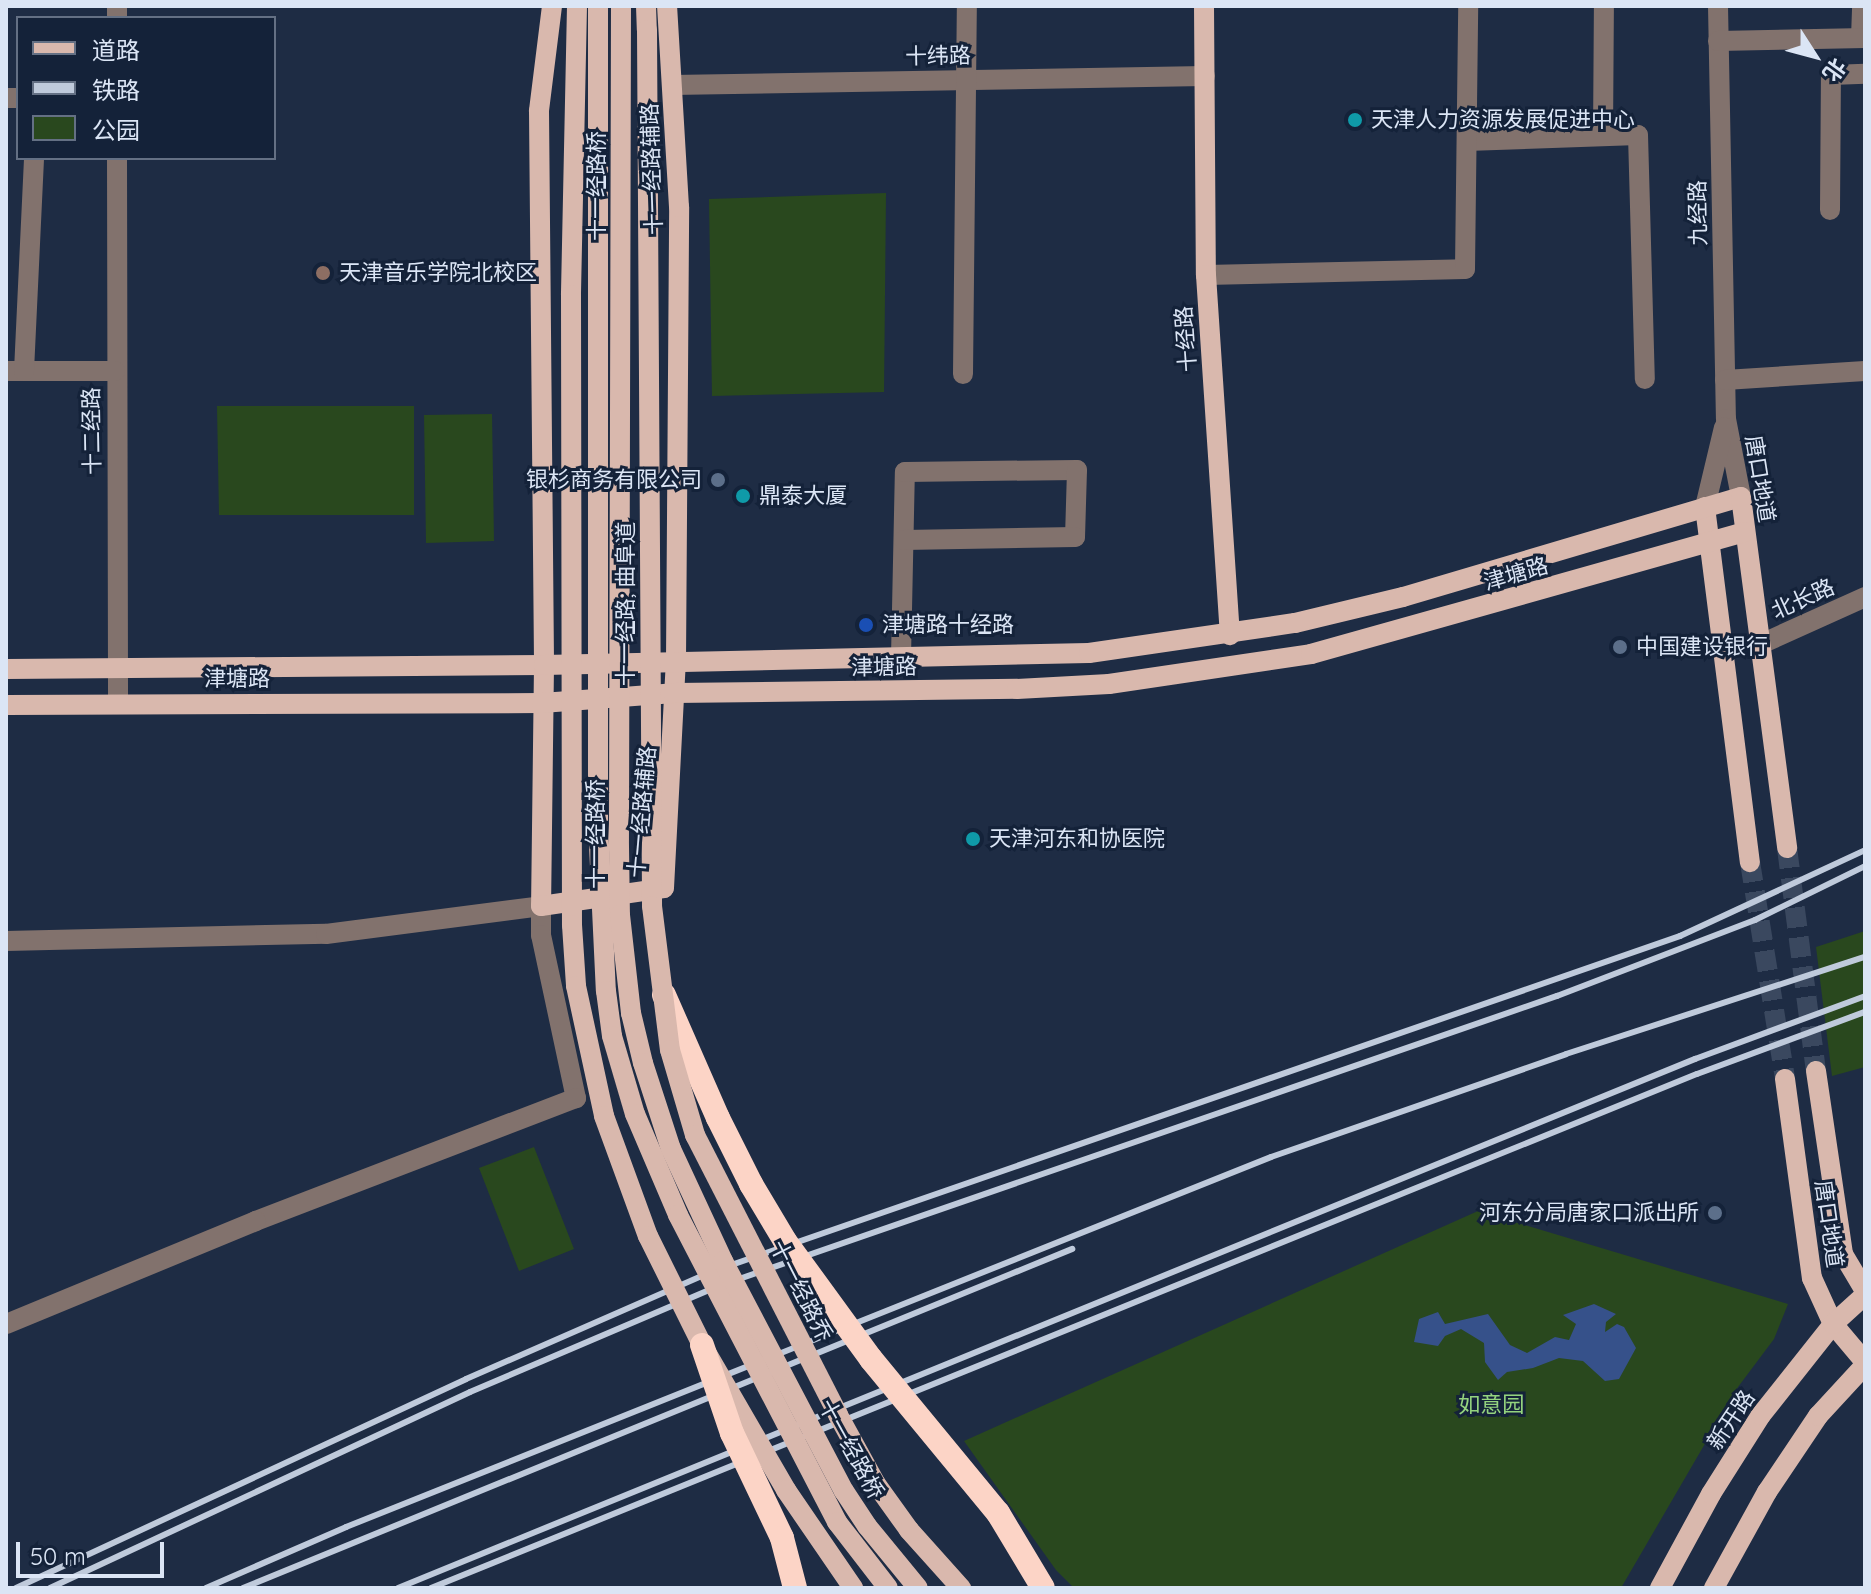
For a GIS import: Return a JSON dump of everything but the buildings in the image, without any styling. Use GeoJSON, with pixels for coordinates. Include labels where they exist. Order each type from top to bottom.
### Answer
{"type":"FeatureCollection","features":[{"type":"Feature","properties":{"kind":"highway"},"geometry":{"type":"LineString","coordinates":[[660,985],[744,1171],[785,1241],[871,1359],[998,1513],[1043,1588]]}},
{"type":"Feature","properties":{"kind":"highway"},"geometry":{"type":"LineString","coordinates":[[702,1345],[732,1433],[782,1538],[795,1588]]}},
{"type":"Feature","properties":{"kind":"main road"},"geometry":{"type":"LineString","coordinates":[[541,906],[544,665],[539,111],[552,6]]}},
{"type":"Feature","properties":{"kind":"main road","name":"十一经路桥"},"geometry":{"type":"LineString","coordinates":[[577,6],[572,141],[571,491],[572,925],[576,986],[604,1116],[624,1179],[702,1345],[786,1490],[853,1588]]}},
{"type":"Feature","properties":{"kind":"main road","name":"十一经路桥"},"geometry":{"type":"LineString","coordinates":[[598,6],[598,824],[606,991],[612,1036],[635,1114],[678,1215],[837,1522],[888,1588]]}},
{"type":"Feature","properties":{"kind":"main road","name":"十一经路桥"},"geometry":{"type":"LineString","coordinates":[[621,6],[619,847],[620,915],[631,1013],[643,1063],[671,1149],[723,1261],[844,1491],[876,1537],[918,1588]]}},
{"type":"Feature","properties":{"kind":"main road","name":"十一经路; 曲阜道"},"geometry":{"type":"LineString","coordinates":[[646,6],[652,906],[660,985]]}},
{"type":"Feature","properties":{"kind":"main road","name":"十一经路辅路"},"geometry":{"type":"LineString","coordinates":[[541,906],[664,888],[676,661],[679,207],[667,6]]}},
{"type":"Feature","properties":{"kind":"main road","name":"十经路"},"geometry":{"type":"LineString","coordinates":[[1204,6],[1206,275],[1230,635]]}},
{"type":"Feature","properties":{"kind":"main road","name":"津塘路"},"geometry":{"type":"LineString","coordinates":[[6,669],[544,665],[1089,653],[1230,635],[1403,597],[1741,497]]}},
{"type":"Feature","properties":{"kind":"main road","name":"唐口地道"},"geometry":{"type":"LineString","coordinates":[[1741,497],[1787,848]]}},
{"type":"Feature","properties":{"kind":"main road","name":"唐口地道"},"geometry":{"type":"LineString","coordinates":[[1705,507],[1750,862]]}},
{"type":"Feature","properties":{"kind":"main road","name":"津塘路"},"geometry":{"type":"LineString","coordinates":[[6,705],[542,703],[674,693],[1042,688],[1109,684],[1311,654],[1410,629],[1744,532]]}},
{"type":"Feature","properties":{"kind":"main road","name":"十一经路乔"},"geometry":{"type":"LineString","coordinates":[[660,985],[683,1101],[721,1189],[876,1484],[909,1530],[961,1588]]}},
{"type":"Feature","properties":{"kind":"main road","name":"唐口地道"},"geometry":{"type":"LineString","coordinates":[[1816,1071],[1843,1254],[1865,1293]]}},
{"type":"Feature","properties":{"kind":"main road","name":"唐口地道"},"geometry":{"type":"LineString","coordinates":[[1785,1079],[1812,1278],[1833,1324],[1865,1364]]}},
{"type":"Feature","properties":{"kind":"main road","name":"新开路"},"geometry":{"type":"LineString","coordinates":[[1660,1588],[1711,1494],[1761,1415],[1833,1324],[1865,1293]]}},
{"type":"Feature","properties":{"kind":"main road"},"geometry":{"type":"LineString","coordinates":[[1714,1588],[1767,1492],[1818,1416],[1865,1364]]}},
{"type":"Feature","properties":{"kind":"street"},"geometry":{"type":"LineString","coordinates":[[963,374],[967,6]]}},
{"type":"Feature","properties":{"kind":"street"},"geometry":{"type":"LineString","coordinates":[[1206,275],[1465,269],[1468,6]]}},
{"type":"Feature","properties":{"kind":"street"},"geometry":{"type":"LineString","coordinates":[[1603,136],[1604,6]]}},
{"type":"Feature","properties":{"kind":"street","name":"九经路"},"geometry":{"type":"LineString","coordinates":[[1718,6],[1726,419]]}},
{"type":"Feature","properties":{"kind":"street"},"geometry":{"type":"LineString","coordinates":[[1718,41],[1863,38],[1862,6]]}},
{"type":"Feature","properties":{"kind":"street"},"geometry":{"type":"LineString","coordinates":[[1830,38],[1830,210]]}},
{"type":"Feature","properties":{"kind":"street"},"geometry":{"type":"LineString","coordinates":[[1831,75],[1865,74]]}},
{"type":"Feature","properties":{"kind":"street","name":"十纬路"},"geometry":{"type":"LineString","coordinates":[[672,85],[1205,76]]}},
{"type":"Feature","properties":{"kind":"street"},"geometry":{"type":"LineString","coordinates":[[1467,141],[1638,135],[1645,379]]}},
{"type":"Feature","properties":{"kind":"street"},"geometry":{"type":"LineString","coordinates":[[34,160],[15,371],[115,371]]}},
{"type":"Feature","properties":{"kind":"street","name":"十二经路"},"geometry":{"type":"LineString","coordinates":[[117,160],[118,703]]}},
{"type":"Feature","properties":{"kind":"street"},"geometry":{"type":"LineString","coordinates":[[1725,380],[1865,371]]}},
{"type":"Feature","properties":{"kind":"street","name":"唐口地道"},"geometry":{"type":"LineString","coordinates":[[1726,419],[1741,497]]}},
{"type":"Feature","properties":{"kind":"street","name":"唐口地道"},"geometry":{"type":"LineString","coordinates":[[1705,507],[1726,419]]}},
{"type":"Feature","properties":{"kind":"street"},"geometry":{"type":"LineString","coordinates":[[901,657],[905,472],[1077,470],[1075,537],[904,540]]}},
{"type":"Feature","properties":{"kind":"street","name":"北长路"},"geometry":{"type":"LineString","coordinates":[[1761,644],[1865,597]]}},
{"type":"Feature","properties":{"kind":"street","name":"十经路"},"geometry":{"type":"LineString","coordinates":[[1230,635],[1232,668]]}},
{"type":"Feature","properties":{"kind":"street"},"geometry":{"type":"LineString","coordinates":[[6,941],[326,934],[541,906],[541,935],[576,1098],[256,1221],[6,1324]]}},
{"type":"Feature","properties":{"kind":"green space"},"geometry":{"type":"Polygon","coordinates":[[[886,193],[884,392],[712,396],[709,199],[886,193]]]}},
{"type":"Feature","properties":{"kind":"green space"},"geometry":{"type":"Polygon","coordinates":[[[217,406],[414,406],[414,515],[219,515],[217,406]]]}},
{"type":"Feature","properties":{"kind":"green space"},"geometry":{"type":"Polygon","coordinates":[[[492,414],[494,541],[426,543],[424,415],[492,414]]]}},
{"type":"Feature","properties":{"kind":"green space"},"geometry":{"type":"Polygon","coordinates":[[[1865,931],[1865,1067],[1832,1076],[1816,947],[1865,931]]]}},
{"type":"Feature","properties":{"kind":"green space"},"geometry":{"type":"Polygon","coordinates":[[[534,1147],[574,1249],[519,1271],[479,1168],[534,1147]]]}},
{"type":"Feature","properties":{"kind":"green space","name":"如意园"},"geometry":{"type":"Polygon","coordinates":[[[1478,1211],[1788,1304],[1774,1339],[1738,1387],[1621,1588],[1074,1588],[1056,1570],[964,1441],[1478,1211]]]}},
{"type":"Feature","properties":{"kind":"water"},"geometry":{"type":"Polygon","coordinates":[[[1594,1304],[1616,1314],[1606,1322],[1605,1332],[1617,1324],[1624,1327],[1636,1348],[1619,1379],[1605,1381],[1583,1361],[1559,1358],[1533,1368],[1507,1372],[1498,1380],[1485,1362],[1484,1343],[1461,1329],[1445,1336],[1438,1346],[1414,1342],[1419,1319],[1438,1312],[1445,1324],[1488,1314],[1510,1345],[1527,1353],[1555,1337],[1569,1340],[1576,1324],[1563,1315],[1594,1304]]]}},
{"type":"Feature","properties":{"kind":"tunnel"},"geometry":{"type":"LineString","coordinates":[[1787,848],[1816,1071]]}},
{"type":"Feature","properties":{"kind":"tunnel"},"geometry":{"type":"LineString","coordinates":[[1750,862],[1785,1079]]}},
{"type":"Feature","properties":{"kind":"railway"},"geometry":{"type":"LineString","coordinates":[[16,1588],[466,1379],[711,1272],[1680,936],[1865,850]]}},
{"type":"Feature","properties":{"kind":"railway"},"geometry":{"type":"LineString","coordinates":[[50,1588],[470,1392],[716,1287],[1557,996],[1755,920],[1865,866]]}},
{"type":"Feature","properties":{"kind":"railway"},"geometry":{"type":"LineString","coordinates":[[206,1588],[346,1527],[1271,1157],[1566,1054],[1865,957]]}},
{"type":"Feature","properties":{"kind":"railway"},"geometry":{"type":"LineString","coordinates":[[398,1588],[1695,1059],[1865,996]]}},
{"type":"Feature","properties":{"kind":"railway"},"geometry":{"type":"LineString","coordinates":[[431,1588],[1697,1074],[1865,1012]]}},
{"type":"Feature","properties":{"kind":"railway"},"geometry":{"type":"LineString","coordinates":[[243,1588],[1072,1249]]}},
{"type":"Feature","properties":{"kind":"place","name":"天津人力资源发展促进中心"},"geometry":{"type":"Point","coordinates":[1355,120]}},
{"type":"Feature","properties":{"kind":"place","name":"天津音乐学院北校区"},"geometry":{"type":"Point","coordinates":[323,273]}},
{"type":"Feature","properties":{"kind":"place","name":"银杉商务有限公司"},"geometry":{"type":"Point","coordinates":[718,480]}},
{"type":"Feature","properties":{"kind":"place","name":"鼎泰大厦"},"geometry":{"type":"Point","coordinates":[743,496]}},
{"type":"Feature","properties":{"kind":"place","name":"津塘路十经路"},"geometry":{"type":"Point","coordinates":[866,625]}},
{"type":"Feature","properties":{"kind":"place","name":"中国建设银行"},"geometry":{"type":"Point","coordinates":[1620,647]}},
{"type":"Feature","properties":{"kind":"place","name":"天津河东和协医院"},"geometry":{"type":"Point","coordinates":[973,839]}},
{"type":"Feature","properties":{"kind":"place","name":"河东分局唐家口派出所"},"geometry":{"type":"Point","coordinates":[1715,1213]}}]}
